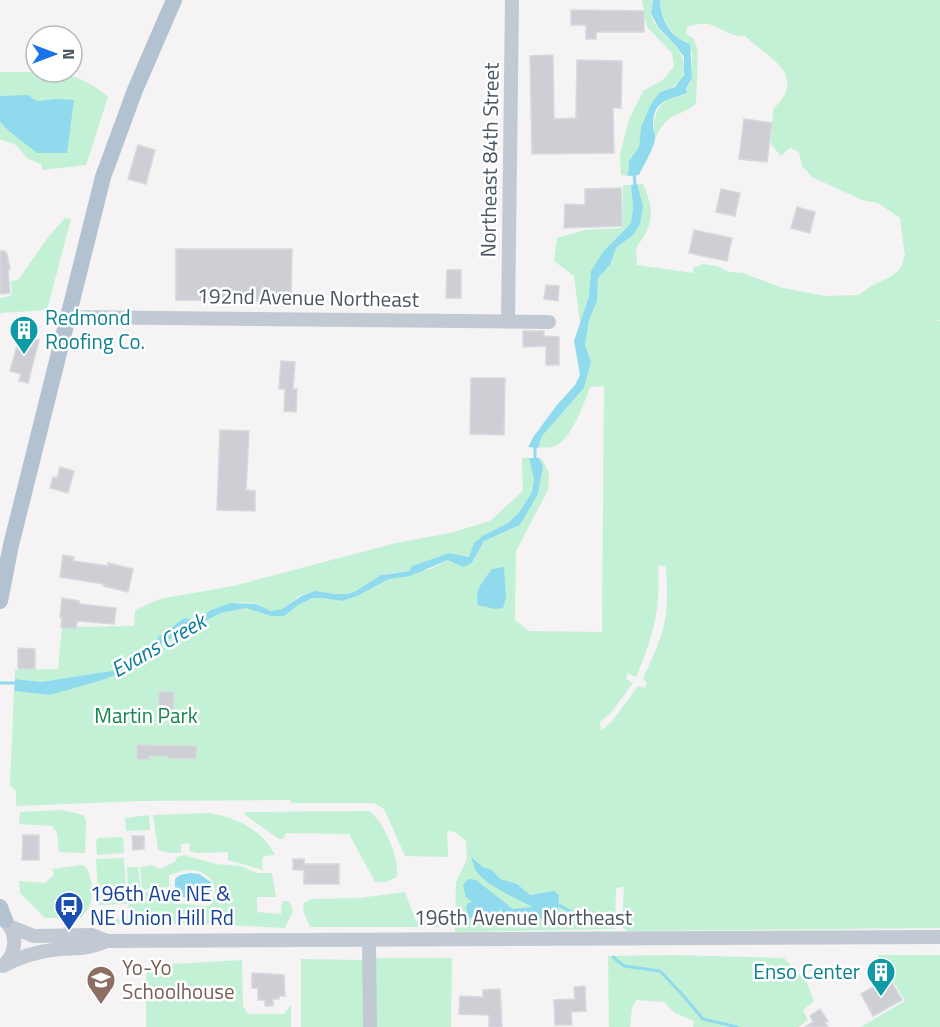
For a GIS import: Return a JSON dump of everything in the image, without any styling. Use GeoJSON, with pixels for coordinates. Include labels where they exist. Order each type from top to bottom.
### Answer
{"type":"FeatureCollection","features":[{"type":"Feature","properties":{"kind":"main road"},"geometry":{"type":"LineString","coordinates":[[0,601],[9,555],[67,317],[104,177],[135,90],[174,0]]}},
{"type":"Feature","properties":{"kind":"street","name":"Northeast 84th Street"},"geometry":{"type":"LineString","coordinates":[[508,321],[512,0]]}},
{"type":"Feature","properties":{"kind":"street","name":"192nd Avenue Northeast"},"geometry":{"type":"LineString","coordinates":[[67,317],[549,322]]}},
{"type":"Feature","properties":{"kind":"street","name":"196th Avenue Northeast"},"geometry":{"type":"LineString","coordinates":[[4,918],[34,936],[92,935],[107,941],[940,937]]}},
{"type":"Feature","properties":{"kind":"street"},"geometry":{"type":"LineString","coordinates":[[1,967],[13,952],[14,935],[4,918]]}},
{"type":"Feature","properties":{"kind":"street"},"geometry":{"type":"LineString","coordinates":[[369,940],[370,1027]]}},
{"type":"Feature","properties":{"kind":"street","name":"196th Avenue Northeast"},"geometry":{"type":"LineString","coordinates":[[1,967],[19,957],[35,953],[52,949],[92,948],[107,941]]}},
{"type":"Feature","properties":{"kind":"green space"},"geometry":{"type":"Polygon","coordinates":[[[642,0],[653,0],[651,14],[654,22],[680,51],[684,68],[680,81],[673,87],[660,92],[641,127],[639,147],[629,161],[628,176],[621,175],[620,154],[629,119],[643,91],[663,80],[674,66],[672,53],[647,27],[642,0]]]}},
{"type":"Feature","properties":{"kind":"green space","name":"Martin Park"},"geometry":{"type":"Polygon","coordinates":[[[660,0],[940,0],[940,320],[936,320],[940,321],[940,928],[627,931],[622,927],[624,887],[616,888],[615,929],[455,932],[456,882],[467,859],[466,841],[455,832],[447,831],[448,857],[405,856],[384,809],[374,803],[292,803],[290,800],[139,801],[16,806],[16,791],[10,786],[14,691],[50,695],[63,679],[41,682],[15,679],[15,670],[58,669],[62,627],[134,626],[135,610],[160,599],[233,586],[396,543],[450,533],[490,521],[523,491],[522,458],[529,458],[534,479],[532,492],[520,511],[508,523],[484,535],[469,557],[449,553],[412,566],[409,571],[382,575],[350,593],[304,594],[277,610],[270,611],[255,604],[231,604],[216,608],[195,620],[184,618],[168,630],[187,630],[221,613],[246,608],[271,616],[284,616],[312,598],[342,601],[390,578],[430,569],[449,560],[472,564],[484,541],[520,525],[538,494],[543,466],[539,458],[542,459],[549,473],[548,490],[516,551],[515,620],[529,631],[602,632],[604,386],[590,387],[576,422],[559,444],[538,448],[542,436],[584,388],[591,362],[585,345],[589,320],[597,301],[598,278],[610,265],[616,248],[633,235],[643,205],[637,184],[643,184],[650,202],[651,217],[636,248],[637,265],[693,273],[693,268],[703,264],[717,266],[729,272],[743,273],[783,288],[825,296],[859,295],[900,269],[905,256],[900,218],[878,203],[862,200],[812,177],[802,166],[799,152],[790,148],[781,156],[771,144],[773,109],[783,97],[787,86],[786,76],[773,59],[745,36],[729,33],[706,24],[687,27],[686,34],[694,39],[698,51],[696,104],[669,119],[655,138],[654,122],[659,109],[668,99],[684,95],[692,78],[692,53],[670,29],[660,0]],[[658,565],[657,609],[642,663],[636,677],[628,673],[626,679],[633,683],[610,714],[600,722],[601,731],[613,720],[638,686],[645,688],[647,683],[643,679],[665,620],[666,567],[658,565]]]}},
{"type":"Feature","properties":{"kind":"green space"},"geometry":{"type":"Polygon","coordinates":[[[0,72],[24,72],[24,84],[84,84],[84,81],[108,97],[86,165],[42,170],[42,165],[27,158],[16,145],[0,139],[0,72]]]}},
{"type":"Feature","properties":{"kind":"green space"},"geometry":{"type":"Polygon","coordinates":[[[623,185],[631,185],[633,207],[631,223],[618,236],[592,271],[589,296],[580,323],[574,276],[554,261],[557,238],[585,230],[622,228],[623,185]]]}},
{"type":"Feature","properties":{"kind":"green space"},"geometry":{"type":"Polygon","coordinates":[[[65,218],[71,219],[47,310],[1,313],[0,315],[0,298],[12,294],[11,281],[18,280],[49,236],[65,218]]]}},
{"type":"Feature","properties":{"kind":"green space"},"geometry":{"type":"Polygon","coordinates":[[[62,810],[83,815],[86,820],[85,853],[59,852],[57,833],[52,826],[19,824],[20,812],[62,810]]]}},
{"type":"Feature","properties":{"kind":"green space"},"geometry":{"type":"Polygon","coordinates":[[[369,811],[375,816],[390,841],[396,860],[397,877],[386,882],[375,882],[349,834],[286,833],[283,839],[279,839],[244,814],[245,812],[369,811]]]}},
{"type":"Feature","properties":{"kind":"green space"},"geometry":{"type":"Polygon","coordinates":[[[208,813],[238,821],[263,838],[275,855],[264,856],[263,870],[228,860],[228,852],[197,853],[190,851],[189,843],[181,844],[181,853],[158,850],[153,815],[208,813]]]}},
{"type":"Feature","properties":{"kind":"green space"},"geometry":{"type":"Polygon","coordinates":[[[149,815],[150,830],[126,831],[125,818],[149,815]]]}},
{"type":"Feature","properties":{"kind":"green space"},"geometry":{"type":"Polygon","coordinates":[[[123,837],[124,853],[97,855],[96,840],[123,837]]]}},
{"type":"Feature","properties":{"kind":"green space"},"geometry":{"type":"Polygon","coordinates":[[[184,855],[216,864],[240,866],[257,873],[272,873],[276,897],[257,897],[257,912],[281,914],[282,901],[289,901],[293,911],[285,928],[205,924],[113,924],[109,919],[129,919],[127,867],[138,867],[141,893],[163,891],[169,893],[169,898],[173,903],[209,906],[215,891],[212,881],[204,873],[194,870],[169,875],[169,887],[142,890],[140,867],[152,865],[160,869],[184,855]]]}},
{"type":"Feature","properties":{"kind":"green space"},"geometry":{"type":"Polygon","coordinates":[[[124,858],[127,904],[99,905],[96,859],[124,858]]]}},
{"type":"Feature","properties":{"kind":"green space"},"geometry":{"type":"Polygon","coordinates":[[[83,865],[90,877],[92,892],[90,904],[81,918],[45,918],[20,893],[19,881],[45,883],[54,875],[52,869],[83,865]]]}},
{"type":"Feature","properties":{"kind":"green space"},"geometry":{"type":"Polygon","coordinates":[[[405,892],[416,921],[449,920],[449,927],[310,927],[303,910],[304,903],[311,899],[359,898],[405,892]]]}},
{"type":"Feature","properties":{"kind":"green space"},"geometry":{"type":"Polygon","coordinates":[[[878,955],[940,955],[940,1027],[861,1027],[905,1001],[889,974],[878,976],[878,955]]]}},
{"type":"Feature","properties":{"kind":"green space"},"geometry":{"type":"Polygon","coordinates":[[[608,956],[784,958],[807,983],[814,1001],[803,1010],[808,1020],[798,1027],[693,1027],[694,1021],[675,1013],[664,1002],[636,1000],[632,1008],[630,1027],[609,1027],[608,956]]]}},
{"type":"Feature","properties":{"kind":"green space"},"geometry":{"type":"Polygon","coordinates":[[[374,958],[452,958],[451,1027],[374,1027],[374,958]]]}},
{"type":"Feature","properties":{"kind":"green space"},"geometry":{"type":"Polygon","coordinates":[[[301,959],[365,960],[365,1027],[301,1027],[301,959]]]}},
{"type":"Feature","properties":{"kind":"green space"},"geometry":{"type":"Polygon","coordinates":[[[242,960],[243,1006],[248,1014],[284,1014],[291,1005],[291,1027],[146,1027],[146,974],[156,965],[242,960]]]}},
{"type":"Feature","properties":{"kind":"water"},"geometry":{"type":"Polygon","coordinates":[[[653,0],[660,0],[662,14],[673,33],[690,44],[692,78],[686,89],[687,93],[668,99],[656,110],[653,126],[655,138],[652,149],[639,175],[628,176],[629,161],[639,147],[641,127],[651,104],[660,92],[675,87],[684,75],[684,57],[658,27],[651,13],[653,0]]]}},
{"type":"Feature","properties":{"kind":"water"},"geometry":{"type":"Polygon","coordinates":[[[28,95],[37,101],[74,100],[67,153],[37,153],[2,124],[0,96],[28,95]]]}},
{"type":"Feature","properties":{"kind":"water"},"geometry":{"type":"Polygon","coordinates":[[[637,184],[643,205],[640,224],[633,235],[616,248],[610,265],[598,278],[597,301],[589,320],[585,345],[591,362],[584,388],[542,436],[538,448],[528,447],[557,405],[575,385],[580,375],[574,341],[589,296],[591,271],[603,252],[631,223],[633,207],[631,185],[637,184]]]}},
{"type":"Feature","properties":{"kind":"water"},"geometry":{"type":"Polygon","coordinates":[[[529,458],[539,458],[543,466],[538,494],[520,525],[484,541],[472,563],[463,567],[448,560],[410,576],[389,579],[357,596],[342,601],[312,598],[284,616],[271,616],[246,608],[221,613],[160,644],[132,669],[50,695],[14,691],[15,679],[41,682],[112,671],[144,650],[184,618],[195,620],[211,610],[230,603],[255,604],[271,611],[282,609],[303,595],[316,591],[347,594],[381,575],[409,571],[412,566],[449,553],[469,557],[474,543],[484,535],[508,523],[520,511],[532,492],[534,479],[529,458]]]}},
{"type":"Feature","properties":{"kind":"water"},"geometry":{"type":"Polygon","coordinates":[[[504,567],[506,598],[503,608],[495,609],[478,605],[478,590],[483,582],[492,569],[504,567]]]}},
{"type":"Feature","properties":{"kind":"water"},"geometry":{"type":"Polygon","coordinates":[[[471,857],[483,867],[492,870],[500,879],[517,884],[530,895],[554,891],[559,895],[558,917],[511,922],[504,916],[500,907],[499,917],[485,921],[468,917],[466,908],[468,903],[472,902],[466,897],[463,885],[468,879],[476,880],[513,909],[533,907],[503,892],[481,877],[471,857]]]}},
{"type":"Feature","properties":{"kind":"water"},"geometry":{"type":"Polygon","coordinates":[[[199,874],[211,882],[212,890],[209,900],[179,897],[175,892],[175,879],[180,875],[199,874]]]}},
{"type":"Feature","properties":{"kind":"building"},"geometry":{"type":"Polygon","coordinates":[[[571,10],[644,11],[644,32],[596,32],[596,39],[586,39],[586,25],[571,25],[571,10]]]}},
{"type":"Feature","properties":{"kind":"building"},"geometry":{"type":"Polygon","coordinates":[[[553,55],[554,119],[576,118],[577,60],[622,61],[621,108],[613,108],[614,153],[532,154],[530,56],[553,55]]]}},
{"type":"Feature","properties":{"kind":"building"},"geometry":{"type":"Polygon","coordinates":[[[744,119],[772,123],[767,162],[739,159],[744,119]]]}},
{"type":"Feature","properties":{"kind":"building"},"geometry":{"type":"Polygon","coordinates":[[[138,145],[155,150],[146,184],[128,179],[138,145]]]}},
{"type":"Feature","properties":{"kind":"building"},"geometry":{"type":"Polygon","coordinates":[[[621,188],[622,226],[564,228],[565,204],[585,205],[585,189],[621,188]]]}},
{"type":"Feature","properties":{"kind":"building"},"geometry":{"type":"Polygon","coordinates":[[[721,189],[740,193],[735,216],[716,212],[721,189]]]}},
{"type":"Feature","properties":{"kind":"building"},"geometry":{"type":"Polygon","coordinates":[[[797,207],[815,212],[810,233],[791,228],[797,207]]]}},
{"type":"Feature","properties":{"kind":"building"},"geometry":{"type":"Polygon","coordinates":[[[694,230],[732,238],[727,261],[689,253],[694,230]]]}},
{"type":"Feature","properties":{"kind":"building"},"geometry":{"type":"Polygon","coordinates":[[[176,249],[292,249],[291,301],[176,300],[176,249]]]}},
{"type":"Feature","properties":{"kind":"building"},"geometry":{"type":"Polygon","coordinates":[[[0,251],[5,251],[7,254],[10,269],[8,270],[10,293],[0,294],[0,251]]]}},
{"type":"Feature","properties":{"kind":"building"},"geometry":{"type":"Polygon","coordinates":[[[447,270],[461,270],[461,298],[446,298],[447,270]]]}},
{"type":"Feature","properties":{"kind":"building"},"geometry":{"type":"Polygon","coordinates":[[[546,285],[559,286],[558,301],[544,299],[546,285]]]}},
{"type":"Feature","properties":{"kind":"building"},"geometry":{"type":"Polygon","coordinates":[[[523,331],[544,331],[544,336],[559,337],[559,365],[546,365],[546,346],[523,347],[523,331]]]}},
{"type":"Feature","properties":{"kind":"building","name":"Redmond Roofing Co."},"geometry":{"type":"Polygon","coordinates":[[[20,335],[39,340],[28,383],[19,381],[21,374],[10,371],[20,335]]]}},
{"type":"Feature","properties":{"kind":"building"},"geometry":{"type":"Polygon","coordinates":[[[281,361],[295,362],[293,389],[297,389],[296,412],[284,411],[285,389],[279,389],[281,361]]]}},
{"type":"Feature","properties":{"kind":"building"},"geometry":{"type":"Polygon","coordinates":[[[471,378],[505,378],[504,435],[470,434],[471,378]]]}},
{"type":"Feature","properties":{"kind":"building"},"geometry":{"type":"Polygon","coordinates":[[[220,430],[249,431],[246,490],[255,491],[255,511],[217,510],[220,430]]]}},
{"type":"Feature","properties":{"kind":"building"},"geometry":{"type":"Polygon","coordinates":[[[60,467],[74,471],[68,493],[50,488],[53,477],[57,478],[60,467]]]}},
{"type":"Feature","properties":{"kind":"building"},"geometry":{"type":"Polygon","coordinates":[[[63,555],[74,557],[73,561],[108,566],[108,563],[133,569],[128,592],[103,586],[104,584],[60,577],[63,555]]]}},
{"type":"Feature","properties":{"kind":"building"},"geometry":{"type":"Polygon","coordinates":[[[62,598],[79,601],[79,604],[116,608],[114,624],[77,621],[76,629],[61,627],[62,598]]]}},
{"type":"Feature","properties":{"kind":"building"},"geometry":{"type":"Polygon","coordinates":[[[18,648],[35,649],[35,669],[18,669],[18,648]]]}},
{"type":"Feature","properties":{"kind":"building"},"geometry":{"type":"Polygon","coordinates":[[[159,692],[174,692],[173,713],[159,712],[159,692]]]}},
{"type":"Feature","properties":{"kind":"building"},"geometry":{"type":"Polygon","coordinates":[[[137,745],[197,746],[196,759],[149,756],[149,760],[137,759],[137,745]]]}},
{"type":"Feature","properties":{"kind":"building"},"geometry":{"type":"Polygon","coordinates":[[[23,835],[39,835],[39,860],[22,860],[23,835]]]}},
{"type":"Feature","properties":{"kind":"building"},"geometry":{"type":"Polygon","coordinates":[[[132,836],[144,836],[144,849],[133,850],[132,836]]]}},
{"type":"Feature","properties":{"kind":"building"},"geometry":{"type":"Polygon","coordinates":[[[293,859],[304,859],[304,864],[339,864],[339,884],[304,884],[304,870],[293,870],[293,859]]]}},
{"type":"Feature","properties":{"kind":"building"},"geometry":{"type":"Polygon","coordinates":[[[252,973],[284,975],[285,996],[273,999],[273,1006],[265,1006],[265,1000],[258,1000],[258,988],[252,988],[252,973]]]}},
{"type":"Feature","properties":{"kind":"building","name":"Enso Center"},"geometry":{"type":"Polygon","coordinates":[[[889,977],[902,1000],[873,1016],[861,994],[889,977]]]}},
{"type":"Feature","properties":{"kind":"building"},"geometry":{"type":"Polygon","coordinates":[[[585,986],[586,1011],[571,1012],[572,1025],[555,1025],[554,1000],[575,999],[574,987],[585,986]]]}},
{"type":"Feature","properties":{"kind":"building"},"geometry":{"type":"Polygon","coordinates":[[[500,989],[502,1027],[489,1027],[489,1015],[459,1014],[460,996],[483,997],[483,990],[500,989]]]}},
{"type":"Feature","properties":{"kind":"building"},"geometry":{"type":"Polygon","coordinates":[[[820,1009],[828,1021],[825,1022],[828,1027],[805,1027],[813,1022],[810,1016],[820,1009]]]}},
{"type":"Feature","properties":{"kind":"waterway","name":"Evans Creek"},"geometry":{"type":"LineString","coordinates":[[634,171],[635,186]]}},
{"type":"Feature","properties":{"kind":"waterway","name":"Evans Creek"},"geometry":{"type":"LineString","coordinates":[[535,446],[535,460]]}},
{"type":"Feature","properties":{"kind":"waterway","name":"Evans Creek"},"geometry":{"type":"LineString","coordinates":[[0,683],[16,683]]}},
{"type":"Feature","properties":{"kind":"waterway"},"geometry":{"type":"LineString","coordinates":[[559,905],[593,925]]}},
{"type":"Feature","properties":{"kind":"waterway"},"geometry":{"type":"LineString","coordinates":[[613,957],[624,966],[660,971],[703,1019],[737,1027]]}},
{"type":"Feature","properties":{"kind":"place","name":"Redmond Roofing Co."},"geometry":{"type":"Point","coordinates":[24,356]}},
{"type":"Feature","properties":{"kind":"place","name":"196th Ave NE & NE Union Hill Rd"},"geometry":{"type":"Point","coordinates":[69,932]}},
{"type":"Feature","properties":{"kind":"place","name":"Enso Center"},"geometry":{"type":"Point","coordinates":[881,998]}},
{"type":"Feature","properties":{"kind":"place","name":"Yo-Yo Schoolhouse"},"geometry":{"type":"Point","coordinates":[101,1006]}}]}
